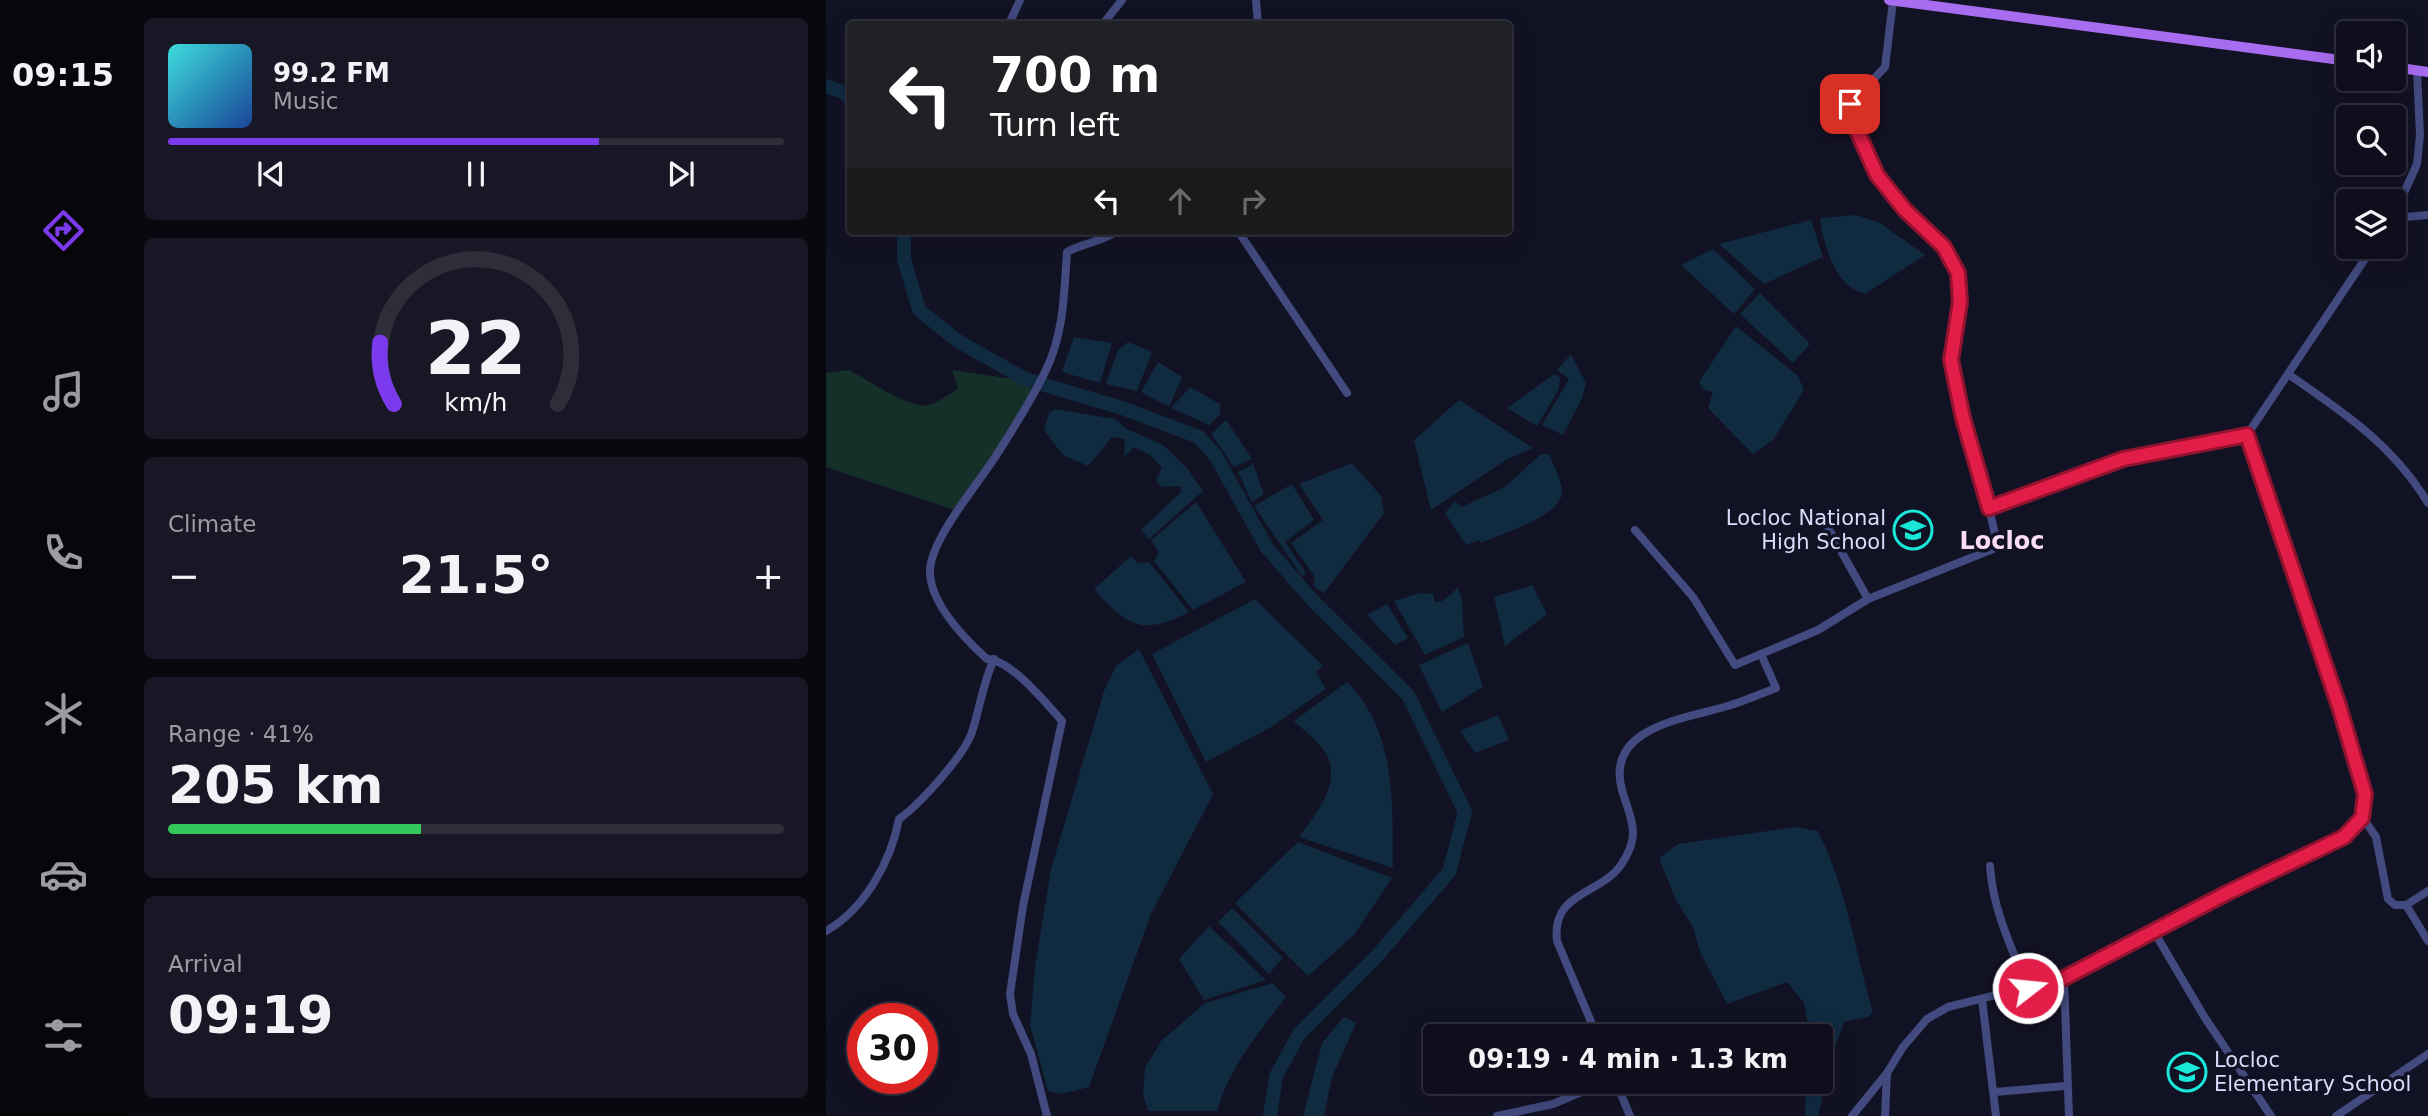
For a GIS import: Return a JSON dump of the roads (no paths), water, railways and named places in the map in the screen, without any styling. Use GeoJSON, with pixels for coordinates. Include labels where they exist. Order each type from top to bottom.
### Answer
{"type":"FeatureCollection","features":[{"type":"Feature","properties":{"kind":"main road"},"geometry":{"type":"LineString","coordinates":[[1891,0],[2336,59]]}},
{"type":"Feature","properties":{"kind":"street"},"geometry":{"type":"LineString","coordinates":[[1010,21],[1020,0]]}},
{"type":"Feature","properties":{"kind":"street"},"geometry":{"type":"LineString","coordinates":[[1105,21],[1122,0]]}},
{"type":"Feature","properties":{"kind":"street"},"geometry":{"type":"LineString","coordinates":[[1255,0],[1258,21]]}},
{"type":"Feature","properties":{"kind":"street"},"geometry":{"type":"LineString","coordinates":[[1635,530],[1693,597],[1735,665],[1818,630],[1868,599],[1998,547],[1963,418],[1951,360],[1960,302],[1958,273],[1944,247],[1905,210],[1877,175],[1850,115],[1850,104],[1885,67],[1891,0]]}},
{"type":"Feature","properties":{"kind":"street"},"geometry":{"type":"LineString","coordinates":[[2406,189],[2417,164],[2423,71]]}},
{"type":"Feature","properties":{"kind":"street"},"geometry":{"type":"LineString","coordinates":[[2406,216],[2428,215]]}},
{"type":"Feature","properties":{"kind":"street"},"geometry":{"type":"LineString","coordinates":[[1047,1116],[1031,1054],[1013,1014],[1010,994],[1023,906],[1062,721],[1021,679],[994,659],[986,659],[970,643],[942,606],[930,575],[931,558],[1046,371],[1063,320],[1067,252],[1087,241],[1107,239],[1112,235]]}},
{"type":"Feature","properties":{"kind":"street"},"geometry":{"type":"LineString","coordinates":[[1241,235],[1347,393]]}},
{"type":"Feature","properties":{"kind":"street"},"geometry":{"type":"LineString","coordinates":[[1989,508],[2123,459],[2247,435],[2366,259]]}},
{"type":"Feature","properties":{"kind":"street"},"geometry":{"type":"LineString","coordinates":[[2288,374],[2385,447],[2402,463],[2428,503]]}},
{"type":"Feature","properties":{"kind":"street"},"geometry":{"type":"LineString","coordinates":[[1853,1116],[1887,1073],[1903,1046],[1927,1019],[1948,1007],[2064,978],[2153,930],[2344,837],[2362,818],[2365,794],[2339,706],[2247,435]]}},
{"type":"Feature","properties":{"kind":"street"},"geometry":{"type":"LineString","coordinates":[[1822,517],[1868,599]]}},
{"type":"Feature","properties":{"kind":"street"},"geometry":{"type":"LineString","coordinates":[[1592,1024],[1557,941],[1555,924],[1567,905],[1616,872],[1632,847],[1635,827],[1622,788],[1624,756],[1649,729],[1776,688],[1761,654]]}},
{"type":"Feature","properties":{"kind":"street"},"geometry":{"type":"LineString","coordinates":[[826,931],[839,924],[868,892],[894,846],[899,819],[919,805],[971,735],[984,682],[994,659]]}},
{"type":"Feature","properties":{"kind":"street"},"geometry":{"type":"LineString","coordinates":[[2362,818],[2376,837],[2388,899],[2395,905],[2406,905],[2428,891]]}},
{"type":"Feature","properties":{"kind":"street"},"geometry":{"type":"LineString","coordinates":[[1990,866],[1992,894],[1998,915],[2028,988]]}},
{"type":"Feature","properties":{"kind":"street"},"geometry":{"type":"LineString","coordinates":[[2406,905],[2428,941]]}},
{"type":"Feature","properties":{"kind":"street"},"geometry":{"type":"LineString","coordinates":[[2153,930],[2205,1018],[2271,1116]]}},
{"type":"Feature","properties":{"kind":"street"},"geometry":{"type":"LineString","coordinates":[[2064,978],[2069,1116]]}},
{"type":"Feature","properties":{"kind":"street"},"geometry":{"type":"LineString","coordinates":[[1982,999],[1996,1116]]}},
{"type":"Feature","properties":{"kind":"street"},"geometry":{"type":"LineString","coordinates":[[2336,1116],[2428,1054]]}},
{"type":"Feature","properties":{"kind":"street"},"geometry":{"type":"LineString","coordinates":[[1885,1116],[1887,1073]]}},
{"type":"Feature","properties":{"kind":"street"},"geometry":{"type":"LineString","coordinates":[[1994,1092],[2066,1086]]}},
{"type":"Feature","properties":{"kind":"street"},"geometry":{"type":"LineString","coordinates":[[1497,1116],[1553,1104],[1577,1094]]}},
{"type":"Feature","properties":{"kind":"street"},"geometry":{"type":"LineString","coordinates":[[1621,1094],[1630,1116]]}},
{"type":"Feature","properties":{"kind":"water"},"geometry":{"type":"Polygon","coordinates":[[[1856,215],[1880,223],[1925,255],[1865,294],[1855,290],[1838,274],[1832,263],[1820,218],[1856,215]]]}},
{"type":"Feature","properties":{"kind":"water"},"geometry":{"type":"Polygon","coordinates":[[[1811,220],[1823,257],[1764,284],[1719,244],[1811,220]]]}},
{"type":"Feature","properties":{"kind":"water"},"geometry":{"type":"Polygon","coordinates":[[[1713,249],[1755,289],[1734,314],[1681,265],[1713,249]]]}},
{"type":"Feature","properties":{"kind":"water"},"geometry":{"type":"Polygon","coordinates":[[[1760,293],[1810,344],[1793,363],[1740,314],[1760,293]]]}},
{"type":"Feature","properties":{"kind":"water"},"geometry":{"type":"Polygon","coordinates":[[[1736,326],[1798,376],[1804,390],[1773,440],[1753,454],[1708,408],[1713,392],[1704,390],[1699,382],[1736,326]]]}},
{"type":"Feature","properties":{"kind":"water"},"geometry":{"type":"Polygon","coordinates":[[[1074,337],[1112,343],[1100,383],[1062,372],[1074,337]]]}},
{"type":"Feature","properties":{"kind":"water"},"geometry":{"type":"Polygon","coordinates":[[[1128,342],[1152,352],[1137,391],[1106,384],[1118,350],[1128,342]]]}},
{"type":"Feature","properties":{"kind":"water"},"geometry":{"type":"Polygon","coordinates":[[[1571,354],[1586,383],[1582,398],[1563,435],[1542,425],[1569,379],[1557,370],[1571,354]]]}},
{"type":"Feature","properties":{"kind":"water"},"geometry":{"type":"Polygon","coordinates":[[[1158,362],[1182,377],[1169,407],[1141,392],[1158,362]]]}},
{"type":"Feature","properties":{"kind":"water"},"geometry":{"type":"Polygon","coordinates":[[[1554,374],[1560,378],[1559,389],[1537,426],[1507,408],[1554,374]]]}},
{"type":"Feature","properties":{"kind":"water"},"geometry":{"type":"Polygon","coordinates":[[[1190,387],[1220,404],[1220,414],[1209,425],[1171,408],[1190,387]]]}},
{"type":"Feature","properties":{"kind":"water"},"geometry":{"type":"Polygon","coordinates":[[[1459,400],[1533,448],[1506,460],[1431,510],[1414,440],[1459,400]]]}},
{"type":"Feature","properties":{"kind":"water"},"geometry":{"type":"Polygon","coordinates":[[[1055,409],[1115,419],[1127,429],[1163,445],[1187,468],[1203,491],[1149,539],[1141,530],[1181,492],[1181,486],[1162,487],[1156,480],[1162,468],[1150,455],[1134,447],[1124,457],[1125,439],[1112,437],[1088,466],[1063,455],[1044,430],[1049,413],[1055,409]]]}},
{"type":"Feature","properties":{"kind":"water"},"geometry":{"type":"Polygon","coordinates":[[[1226,420],[1252,459],[1234,467],[1211,434],[1226,420]]]}},
{"type":"Feature","properties":{"kind":"water"},"geometry":{"type":"Polygon","coordinates":[[[1541,454],[1549,454],[1557,472],[1562,487],[1560,500],[1553,508],[1529,523],[1481,543],[1479,540],[1466,545],[1445,513],[1455,501],[1462,507],[1505,487],[1541,454]]]}},
{"type":"Feature","properties":{"kind":"water"},"geometry":{"type":"Polygon","coordinates":[[[1352,463],[1381,496],[1384,513],[1324,593],[1313,586],[1315,577],[1291,543],[1323,520],[1299,484],[1352,463]]]}},
{"type":"Feature","properties":{"kind":"water"},"geometry":{"type":"Polygon","coordinates":[[[1253,464],[1264,494],[1252,502],[1238,472],[1253,464]]]}},
{"type":"Feature","properties":{"kind":"water"},"geometry":{"type":"Polygon","coordinates":[[[1292,484],[1314,520],[1285,542],[1306,573],[1302,576],[1254,506],[1292,484]]]}},
{"type":"Feature","properties":{"kind":"water"},"geometry":{"type":"Polygon","coordinates":[[[1196,502],[1246,582],[1193,610],[1154,561],[1159,552],[1151,540],[1196,502]]]}},
{"type":"Feature","properties":{"kind":"water"},"geometry":{"type":"Polygon","coordinates":[[[1131,556],[1138,563],[1149,562],[1189,612],[1159,624],[1137,624],[1106,602],[1094,589],[1131,556]]]}},
{"type":"Feature","properties":{"kind":"water"},"geometry":{"type":"Polygon","coordinates":[[[1532,585],[1547,614],[1505,646],[1494,597],[1532,585]]]}},
{"type":"Feature","properties":{"kind":"water"},"geometry":{"type":"Polygon","coordinates":[[[1458,588],[1462,600],[1464,637],[1425,655],[1394,601],[1420,593],[1433,594],[1435,602],[1442,601],[1458,588]]]}},
{"type":"Feature","properties":{"kind":"water"},"geometry":{"type":"Polygon","coordinates":[[[1255,599],[1323,666],[1316,672],[1326,689],[1271,727],[1206,762],[1152,654],[1255,599]]]}},
{"type":"Feature","properties":{"kind":"water"},"geometry":{"type":"Polygon","coordinates":[[[1387,604],[1408,638],[1395,645],[1367,615],[1387,604]]]}},
{"type":"Feature","properties":{"kind":"water"},"geometry":{"type":"Polygon","coordinates":[[[1468,643],[1483,687],[1442,712],[1419,665],[1468,643]]]}},
{"type":"Feature","properties":{"kind":"water"},"geometry":{"type":"Polygon","coordinates":[[[1139,649],[1213,794],[1151,914],[1089,1087],[1062,1094],[1048,1091],[1030,1025],[1035,967],[1051,869],[1104,691],[1116,666],[1139,649]]]}},
{"type":"Feature","properties":{"kind":"water"},"geometry":{"type":"Polygon","coordinates":[[[1347,682],[1375,723],[1383,745],[1391,793],[1393,868],[1299,837],[1324,800],[1331,779],[1331,768],[1322,747],[1294,721],[1347,682]]]}},
{"type":"Feature","properties":{"kind":"water"},"geometry":{"type":"Polygon","coordinates":[[[1498,715],[1509,740],[1475,753],[1460,731],[1498,715]]]}},
{"type":"Feature","properties":{"kind":"water"},"geometry":{"type":"Polygon","coordinates":[[[1796,827],[1818,831],[1843,898],[1873,1012],[1868,1017],[1844,1022],[1833,1052],[1833,1024],[1808,1024],[1804,1003],[1787,982],[1727,1004],[1700,952],[1693,927],[1676,900],[1659,858],[1678,844],[1796,827]]]}},
{"type":"Feature","properties":{"kind":"water"},"geometry":{"type":"Polygon","coordinates":[[[1298,842],[1392,878],[1354,935],[1308,976],[1235,903],[1298,842]]]}},
{"type":"Feature","properties":{"kind":"water"},"geometry":{"type":"Polygon","coordinates":[[[1232,908],[1283,958],[1269,974],[1218,922],[1232,908]]]}},
{"type":"Feature","properties":{"kind":"water"},"geometry":{"type":"Polygon","coordinates":[[[1209,926],[1266,980],[1204,1000],[1179,959],[1209,926]]]}},
{"type":"Feature","properties":{"kind":"water"},"geometry":{"type":"Polygon","coordinates":[[[1273,983],[1286,997],[1237,1065],[1217,1111],[1148,1111],[1143,1094],[1145,1068],[1161,1041],[1205,1003],[1273,983]]]}},
{"type":"Feature","properties":{"kind":"water"},"geometry":{"type":"Polygon","coordinates":[[[1344,1017],[1356,1023],[1332,1077],[1324,1116],[1303,1116],[1322,1043],[1344,1017]]]}},
{"type":"Feature","properties":{"kind":"water"},"geometry":{"type":"Polygon","coordinates":[[[1806,1094],[1823,1094],[1818,1116],[1805,1116],[1806,1094]]]}},
{"type":"Feature","properties":{"kind":"waterway"},"geometry":{"type":"LineString","coordinates":[[826,86],[847,96]]}},
{"type":"Feature","properties":{"kind":"waterway"},"geometry":{"type":"LineString","coordinates":[[904,235],[904,259],[919,310],[958,341],[1025,379],[1122,408],[1199,437],[1215,455],[1267,548],[1314,602],[1408,695],[1465,812],[1449,872],[1377,956],[1299,1034],[1276,1076],[1270,1116]]}},
{"type":"Feature","properties":{"kind":"place","name":"Locloc National High School"},"geometry":{"type":"Point","coordinates":[1913,530]}},
{"type":"Feature","properties":{"kind":"place","name":"Locloc Elementary School"},"geometry":{"type":"Point","coordinates":[2187,1072]}},
{"type":"Feature","properties":{"kind":"district","name":"Locloc"},"geometry":{"type":"Point","coordinates":[2002,541]}}]}
